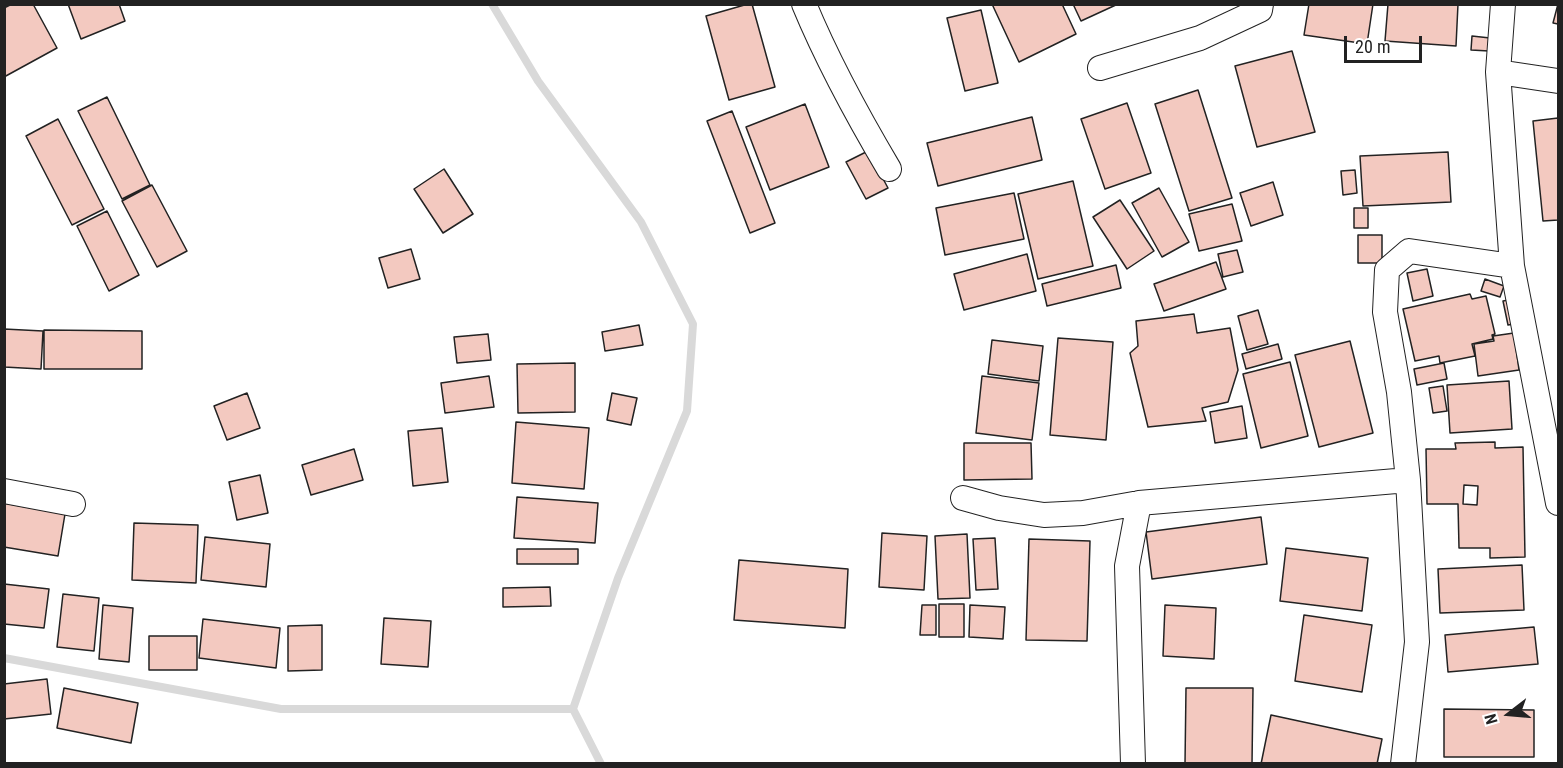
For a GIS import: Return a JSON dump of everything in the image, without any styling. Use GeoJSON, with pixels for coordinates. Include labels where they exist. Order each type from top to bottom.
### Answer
{"type":"FeatureCollection","features":[{"type":"Feature","properties":{"kind":"street"},"geometry":{"type":"LineString","coordinates":[[804,4],[822,49],[888,169]]}},
{"type":"Feature","properties":{"kind":"street"},"geometry":{"type":"LineString","coordinates":[[1100,68],[1200,38],[1260,10],[1260,4]]}},
{"type":"Feature","properties":{"kind":"street"},"geometry":{"type":"LineString","coordinates":[[1503,4],[1498,72],[1512,266],[1558,503]]}},
{"type":"Feature","properties":{"kind":"street"},"geometry":{"type":"LineString","coordinates":[[1498,72],[1558,81]]}},
{"type":"Feature","properties":{"kind":"street"},"geometry":{"type":"LineString","coordinates":[[1403,764],[1417,642],[1408,480],[1399,392],[1385,312],[1387,270],[1409,251],[1512,266]]}},
{"type":"Feature","properties":{"kind":"street"},"geometry":{"type":"LineString","coordinates":[[963,498],[999,508],[1044,515],[1083,513],[1139,503],[1408,480]]}},
{"type":"Feature","properties":{"kind":"street"},"geometry":{"type":"LineString","coordinates":[[4,491],[73,504]]}},
{"type":"Feature","properties":{"kind":"street"},"geometry":{"type":"LineString","coordinates":[[1132,764],[1127,566],[1139,503]]}},
{"type":"Feature","properties":{"kind":"building"},"geometry":{"type":"Polygon","coordinates":[[[12,4],[33,4],[57,48],[4,77],[4,8],[12,4]]]}},
{"type":"Feature","properties":{"kind":"building"},"geometry":{"type":"Polygon","coordinates":[[[68,4],[119,4],[125,21],[81,39],[68,4]]]}},
{"type":"Feature","properties":{"kind":"building"},"geometry":{"type":"Polygon","coordinates":[[[752,4],[775,87],[729,100],[706,16],[752,4]]]}},
{"type":"Feature","properties":{"kind":"building"},"geometry":{"type":"Polygon","coordinates":[[[992,4],[1062,4],[1076,34],[1019,62],[992,4]]]}},
{"type":"Feature","properties":{"kind":"building"},"geometry":{"type":"Polygon","coordinates":[[[1073,4],[1118,4],[1081,21],[1073,4]]]}},
{"type":"Feature","properties":{"kind":"building"},"geometry":{"type":"Polygon","coordinates":[[[1309,4],[1373,4],[1367,44],[1304,35],[1309,4]]]}},
{"type":"Feature","properties":{"kind":"building"},"geometry":{"type":"Polygon","coordinates":[[[1388,4],[1458,4],[1456,46],[1385,41],[1388,4]]]}},
{"type":"Feature","properties":{"kind":"building"},"geometry":{"type":"Polygon","coordinates":[[[1558,4],[1558,24],[1553,23],[1558,4]]]}},
{"type":"Feature","properties":{"kind":"building"},"geometry":{"type":"Polygon","coordinates":[[[981,10],[998,83],[965,91],[947,18],[981,10]]]}},
{"type":"Feature","properties":{"kind":"building"},"geometry":{"type":"Polygon","coordinates":[[[1472,36],[1490,38],[1489,51],[1471,50],[1472,36]]]}},
{"type":"Feature","properties":{"kind":"building"},"geometry":{"type":"Polygon","coordinates":[[[1292,51],[1315,132],[1257,147],[1235,66],[1292,51]]]}},
{"type":"Feature","properties":{"kind":"building"},"geometry":{"type":"Polygon","coordinates":[[[1198,90],[1232,198],[1189,211],[1155,104],[1198,90]]]}},
{"type":"Feature","properties":{"kind":"building"},"geometry":{"type":"Polygon","coordinates":[[[107,97],[150,185],[122,199],[78,111],[107,97]]]}},
{"type":"Feature","properties":{"kind":"building"},"geometry":{"type":"Polygon","coordinates":[[[1127,103],[1151,173],[1105,189],[1081,119],[1127,103]]]}},
{"type":"Feature","properties":{"kind":"building"},"geometry":{"type":"Polygon","coordinates":[[[805,104],[829,167],[770,190],[746,127],[805,104]]]}},
{"type":"Feature","properties":{"kind":"building"},"geometry":{"type":"Polygon","coordinates":[[[732,111],[775,223],[750,233],[707,121],[732,111]]]}},
{"type":"Feature","properties":{"kind":"building"},"geometry":{"type":"Polygon","coordinates":[[[1032,117],[1042,160],[938,186],[927,143],[1032,117]]]}},
{"type":"Feature","properties":{"kind":"building"},"geometry":{"type":"Polygon","coordinates":[[[1558,118],[1558,220],[1543,221],[1533,121],[1558,118]]]}},
{"type":"Feature","properties":{"kind":"building"},"geometry":{"type":"Polygon","coordinates":[[[58,119],[104,209],[72,225],[26,136],[58,119]]]}},
{"type":"Feature","properties":{"kind":"building"},"geometry":{"type":"Polygon","coordinates":[[[868,151],[888,188],[866,199],[846,162],[868,151]]]}},
{"type":"Feature","properties":{"kind":"building"},"geometry":{"type":"Polygon","coordinates":[[[1448,152],[1451,202],[1363,206],[1360,156],[1448,152]]]}},
{"type":"Feature","properties":{"kind":"building"},"geometry":{"type":"Polygon","coordinates":[[[444,169],[473,214],[443,233],[414,189],[444,169]]]}},
{"type":"Feature","properties":{"kind":"building"},"geometry":{"type":"Polygon","coordinates":[[[1355,170],[1357,193],[1343,195],[1341,171],[1355,170]]]}},
{"type":"Feature","properties":{"kind":"building"},"geometry":{"type":"Polygon","coordinates":[[[1073,181],[1093,266],[1038,279],[1018,194],[1073,181]]]}},
{"type":"Feature","properties":{"kind":"building"},"geometry":{"type":"Polygon","coordinates":[[[1273,182],[1283,215],[1251,226],[1240,193],[1273,182]]]}},
{"type":"Feature","properties":{"kind":"building"},"geometry":{"type":"Polygon","coordinates":[[[152,185],[187,251],[157,267],[122,201],[152,185]]]}},
{"type":"Feature","properties":{"kind":"building"},"geometry":{"type":"Polygon","coordinates":[[[1159,188],[1189,242],[1162,257],[1132,203],[1159,188]]]}},
{"type":"Feature","properties":{"kind":"building"},"geometry":{"type":"Polygon","coordinates":[[[1014,193],[1024,239],[945,255],[936,208],[1014,193]]]}},
{"type":"Feature","properties":{"kind":"building"},"geometry":{"type":"Polygon","coordinates":[[[1120,200],[1154,251],[1127,269],[1093,217],[1120,200]]]}},
{"type":"Feature","properties":{"kind":"building"},"geometry":{"type":"Polygon","coordinates":[[[1232,204],[1242,241],[1199,251],[1189,214],[1232,204]]]}},
{"type":"Feature","properties":{"kind":"building"},"geometry":{"type":"Polygon","coordinates":[[[1354,208],[1368,208],[1368,228],[1354,228],[1354,208]]]}},
{"type":"Feature","properties":{"kind":"building"},"geometry":{"type":"Polygon","coordinates":[[[107,211],[139,275],[109,291],[77,226],[107,211]]]}},
{"type":"Feature","properties":{"kind":"building"},"geometry":{"type":"Polygon","coordinates":[[[1358,235],[1382,235],[1382,263],[1358,263],[1358,235]]]}},
{"type":"Feature","properties":{"kind":"building"},"geometry":{"type":"Polygon","coordinates":[[[411,249],[420,279],[388,288],[379,258],[411,249]]]}},
{"type":"Feature","properties":{"kind":"building"},"geometry":{"type":"Polygon","coordinates":[[[1237,250],[1243,272],[1223,277],[1218,254],[1237,250]]]}},
{"type":"Feature","properties":{"kind":"building"},"geometry":{"type":"Polygon","coordinates":[[[1027,254],[1036,291],[964,310],[954,274],[1027,254]]]}},
{"type":"Feature","properties":{"kind":"building"},"geometry":{"type":"Polygon","coordinates":[[[1216,262],[1226,289],[1164,311],[1154,284],[1216,262]]]}},
{"type":"Feature","properties":{"kind":"building"},"geometry":{"type":"Polygon","coordinates":[[[1116,265],[1121,288],[1047,306],[1042,284],[1116,265]]]}},
{"type":"Feature","properties":{"kind":"building"},"geometry":{"type":"Polygon","coordinates":[[[1427,269],[1433,296],[1413,301],[1407,273],[1427,269]]]}},
{"type":"Feature","properties":{"kind":"building"},"geometry":{"type":"Polygon","coordinates":[[[1485,279],[1504,286],[1500,297],[1481,291],[1485,279]]]}},
{"type":"Feature","properties":{"kind":"building"},"geometry":{"type":"Polygon","coordinates":[[[1470,294],[1472,299],[1486,296],[1495,334],[1492,335],[1493,339],[1472,344],[1475,356],[1440,363],[1439,356],[1415,361],[1403,309],[1470,294]]]}},
{"type":"Feature","properties":{"kind":"building"},"geometry":{"type":"Polygon","coordinates":[[[1514,299],[1520,323],[1508,325],[1503,301],[1514,299]]]}},
{"type":"Feature","properties":{"kind":"building"},"geometry":{"type":"Polygon","coordinates":[[[1258,310],[1268,344],[1247,350],[1238,316],[1258,310]]]}},
{"type":"Feature","properties":{"kind":"building"},"geometry":{"type":"Polygon","coordinates":[[[1194,314],[1197,333],[1230,328],[1238,370],[1228,402],[1202,408],[1206,421],[1148,427],[1130,353],[1138,346],[1136,321],[1194,314]]]}},
{"type":"Feature","properties":{"kind":"building"},"geometry":{"type":"Polygon","coordinates":[[[639,325],[643,345],[605,351],[602,332],[639,325]]]}},
{"type":"Feature","properties":{"kind":"building"},"geometry":{"type":"Polygon","coordinates":[[[4,329],[43,331],[41,369],[4,367],[4,329]]]}},
{"type":"Feature","properties":{"kind":"building"},"geometry":{"type":"Polygon","coordinates":[[[44,330],[142,331],[142,369],[44,369],[44,330]]]}},
{"type":"Feature","properties":{"kind":"building"},"geometry":{"type":"Polygon","coordinates":[[[1514,333],[1519,370],[1478,376],[1474,344],[1494,341],[1493,336],[1514,333]]]}},
{"type":"Feature","properties":{"kind":"building"},"geometry":{"type":"Polygon","coordinates":[[[488,334],[491,360],[457,363],[454,337],[488,334]]]}},
{"type":"Feature","properties":{"kind":"building"},"geometry":{"type":"Polygon","coordinates":[[[1058,338],[1113,342],[1106,440],[1050,435],[1058,338]]]}},
{"type":"Feature","properties":{"kind":"building"},"geometry":{"type":"Polygon","coordinates":[[[992,340],[1043,346],[1039,381],[988,374],[992,340]]]}},
{"type":"Feature","properties":{"kind":"building"},"geometry":{"type":"Polygon","coordinates":[[[1350,341],[1373,433],[1319,447],[1295,355],[1350,341]]]}},
{"type":"Feature","properties":{"kind":"building"},"geometry":{"type":"Polygon","coordinates":[[[1278,344],[1282,359],[1246,369],[1242,354],[1278,344]]]}},
{"type":"Feature","properties":{"kind":"building"},"geometry":{"type":"Polygon","coordinates":[[[1290,362],[1308,436],[1261,448],[1243,374],[1290,362]]]}},
{"type":"Feature","properties":{"kind":"building"},"geometry":{"type":"Polygon","coordinates":[[[575,363],[575,412],[518,413],[517,364],[575,363]]]}},
{"type":"Feature","properties":{"kind":"building"},"geometry":{"type":"Polygon","coordinates":[[[1444,363],[1447,379],[1417,385],[1414,369],[1444,363]]]}},
{"type":"Feature","properties":{"kind":"building"},"geometry":{"type":"Polygon","coordinates":[[[489,376],[494,407],[445,413],[441,383],[489,376]]]}},
{"type":"Feature","properties":{"kind":"building"},"geometry":{"type":"Polygon","coordinates":[[[982,376],[1039,383],[1032,440],[976,433],[982,376]]]}},
{"type":"Feature","properties":{"kind":"building"},"geometry":{"type":"Polygon","coordinates":[[[1509,381],[1512,429],[1450,433],[1447,385],[1509,381]]]}},
{"type":"Feature","properties":{"kind":"building"},"geometry":{"type":"Polygon","coordinates":[[[1443,386],[1447,411],[1433,413],[1429,388],[1443,386]]]}},
{"type":"Feature","properties":{"kind":"building"},"geometry":{"type":"Polygon","coordinates":[[[247,393],[260,428],[227,440],[214,406],[247,393]]]}},
{"type":"Feature","properties":{"kind":"building"},"geometry":{"type":"Polygon","coordinates":[[[612,393],[637,398],[631,425],[607,420],[612,393]]]}},
{"type":"Feature","properties":{"kind":"building"},"geometry":{"type":"Polygon","coordinates":[[[1242,406],[1247,438],[1215,443],[1210,412],[1242,406]]]}},
{"type":"Feature","properties":{"kind":"building"},"geometry":{"type":"Polygon","coordinates":[[[516,422],[589,428],[584,489],[512,483],[516,422]]]}},
{"type":"Feature","properties":{"kind":"building"},"geometry":{"type":"Polygon","coordinates":[[[442,428],[448,482],[413,486],[408,431],[442,428]]]}},
{"type":"Feature","properties":{"kind":"building"},"geometry":{"type":"Polygon","coordinates":[[[1495,442],[1495,448],[1523,447],[1525,557],[1490,558],[1490,548],[1459,548],[1458,504],[1427,504],[1426,449],[1456,449],[1455,443],[1495,442]],[[1464,485],[1463,504],[1477,505],[1478,486],[1464,485]]]}},
{"type":"Feature","properties":{"kind":"building"},"geometry":{"type":"Polygon","coordinates":[[[964,443],[1031,443],[1032,479],[964,480],[964,443]]]}},
{"type":"Feature","properties":{"kind":"building"},"geometry":{"type":"Polygon","coordinates":[[[354,449],[363,480],[311,495],[302,465],[354,449]]]}},
{"type":"Feature","properties":{"kind":"building"},"geometry":{"type":"Polygon","coordinates":[[[260,475],[268,513],[237,520],[229,482],[260,475]]]}},
{"type":"Feature","properties":{"kind":"building"},"geometry":{"type":"Polygon","coordinates":[[[517,497],[598,503],[595,543],[514,538],[517,497]]]}},
{"type":"Feature","properties":{"kind":"building"},"geometry":{"type":"Polygon","coordinates":[[[4,503],[65,514],[58,556],[4,547],[4,503]]]}},
{"type":"Feature","properties":{"kind":"building"},"geometry":{"type":"Polygon","coordinates":[[[1261,517],[1267,564],[1152,579],[1146,532],[1261,517]]]}},
{"type":"Feature","properties":{"kind":"building"},"geometry":{"type":"Polygon","coordinates":[[[134,523],[198,525],[196,583],[132,580],[134,523]]]}},
{"type":"Feature","properties":{"kind":"building"},"geometry":{"type":"Polygon","coordinates":[[[882,533],[927,536],[924,590],[879,587],[882,533]]]}},
{"type":"Feature","properties":{"kind":"building"},"geometry":{"type":"Polygon","coordinates":[[[967,534],[970,598],[938,599],[935,536],[967,534]]]}},
{"type":"Feature","properties":{"kind":"building"},"geometry":{"type":"Polygon","coordinates":[[[205,537],[270,544],[266,587],[201,580],[205,537]]]}},
{"type":"Feature","properties":{"kind":"building"},"geometry":{"type":"Polygon","coordinates":[[[995,538],[998,589],[976,590],[973,539],[995,538]]]}},
{"type":"Feature","properties":{"kind":"building"},"geometry":{"type":"Polygon","coordinates":[[[1029,539],[1090,541],[1087,641],[1026,640],[1029,539]]]}},
{"type":"Feature","properties":{"kind":"building"},"geometry":{"type":"Polygon","coordinates":[[[1286,548],[1368,558],[1362,611],[1280,601],[1286,548]]]}},
{"type":"Feature","properties":{"kind":"building"},"geometry":{"type":"Polygon","coordinates":[[[517,549],[578,549],[578,564],[517,564],[517,549]]]}},
{"type":"Feature","properties":{"kind":"building"},"geometry":{"type":"Polygon","coordinates":[[[739,560],[848,569],[845,628],[734,620],[739,560]]]}},
{"type":"Feature","properties":{"kind":"building"},"geometry":{"type":"Polygon","coordinates":[[[1522,565],[1524,610],[1440,613],[1438,569],[1522,565]]]}},
{"type":"Feature","properties":{"kind":"building"},"geometry":{"type":"Polygon","coordinates":[[[4,584],[49,589],[44,628],[4,624],[4,584]]]}},
{"type":"Feature","properties":{"kind":"building"},"geometry":{"type":"Polygon","coordinates":[[[550,587],[551,606],[503,607],[503,588],[550,587]]]}},
{"type":"Feature","properties":{"kind":"building"},"geometry":{"type":"Polygon","coordinates":[[[63,594],[99,598],[94,651],[57,647],[63,594]]]}},
{"type":"Feature","properties":{"kind":"building"},"geometry":{"type":"Polygon","coordinates":[[[939,604],[964,604],[964,637],[939,637],[939,604]]]}},
{"type":"Feature","properties":{"kind":"building"},"geometry":{"type":"Polygon","coordinates":[[[103,605],[133,608],[129,662],[99,659],[103,605]]]}},
{"type":"Feature","properties":{"kind":"building"},"geometry":{"type":"Polygon","coordinates":[[[922,605],[936,605],[936,635],[920,635],[922,605]]]}},
{"type":"Feature","properties":{"kind":"building"},"geometry":{"type":"Polygon","coordinates":[[[970,605],[1005,607],[1003,639],[969,637],[970,605]]]}},
{"type":"Feature","properties":{"kind":"building"},"geometry":{"type":"Polygon","coordinates":[[[1165,605],[1216,608],[1214,659],[1163,656],[1165,605]]]}},
{"type":"Feature","properties":{"kind":"building"},"geometry":{"type":"Polygon","coordinates":[[[1304,615],[1372,625],[1362,692],[1295,681],[1304,615]]]}},
{"type":"Feature","properties":{"kind":"building"},"geometry":{"type":"Polygon","coordinates":[[[384,618],[431,621],[428,667],[381,664],[384,618]]]}},
{"type":"Feature","properties":{"kind":"building"},"geometry":{"type":"Polygon","coordinates":[[[203,619],[280,628],[276,668],[199,658],[203,619]]]}},
{"type":"Feature","properties":{"kind":"building"},"geometry":{"type":"Polygon","coordinates":[[[322,625],[322,670],[288,671],[288,626],[322,625]]]}},
{"type":"Feature","properties":{"kind":"building"},"geometry":{"type":"Polygon","coordinates":[[[1534,627],[1538,664],[1448,672],[1445,635],[1534,627]]]}},
{"type":"Feature","properties":{"kind":"building"},"geometry":{"type":"Polygon","coordinates":[[[149,636],[197,636],[197,670],[149,670],[149,636]]]}},
{"type":"Feature","properties":{"kind":"building"},"geometry":{"type":"Polygon","coordinates":[[[47,679],[51,714],[4,719],[4,684],[47,679]]]}},
{"type":"Feature","properties":{"kind":"building"},"geometry":{"type":"Polygon","coordinates":[[[64,688],[138,703],[131,743],[57,728],[64,688]]]}},
{"type":"Feature","properties":{"kind":"building"},"geometry":{"type":"Polygon","coordinates":[[[1186,688],[1253,688],[1252,764],[1185,764],[1186,688]]]}},
{"type":"Feature","properties":{"kind":"building"},"geometry":{"type":"Polygon","coordinates":[[[1444,709],[1534,710],[1534,757],[1444,757],[1444,709]]]}},
{"type":"Feature","properties":{"kind":"building"},"geometry":{"type":"Polygon","coordinates":[[[1271,715],[1382,739],[1377,764],[1261,764],[1271,715]]]}},
{"type":"Feature","properties":{"kind":"waterway"},"geometry":{"type":"LineString","coordinates":[[492,4],[538,81],[641,222],[693,324],[687,411],[618,578],[573,709],[601,764]]}},
{"type":"Feature","properties":{"kind":"waterway"},"geometry":{"type":"LineString","coordinates":[[4,658],[281,709],[573,709]]}}]}
